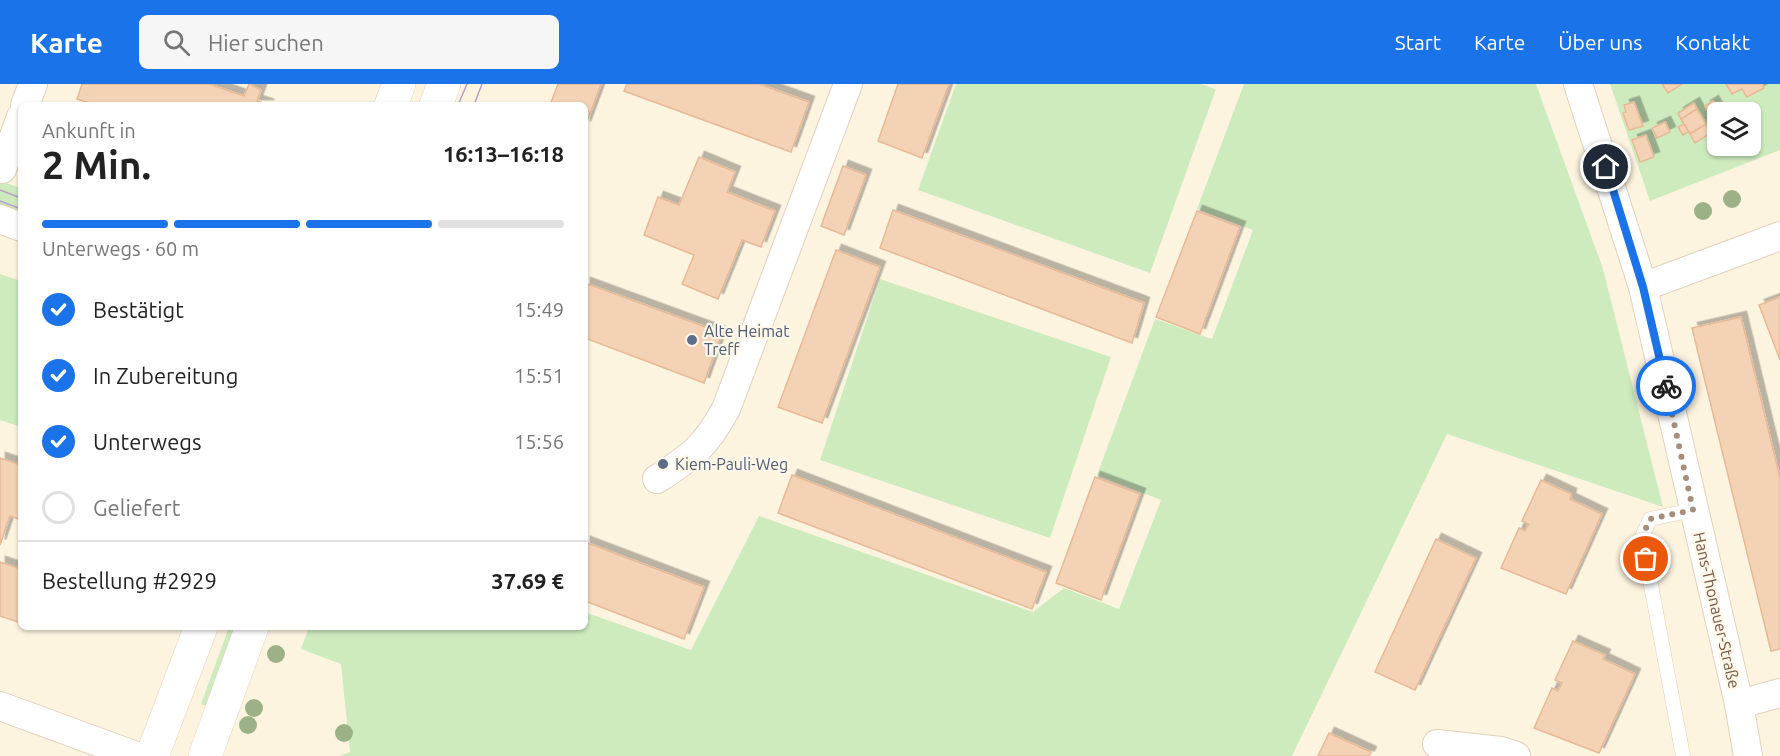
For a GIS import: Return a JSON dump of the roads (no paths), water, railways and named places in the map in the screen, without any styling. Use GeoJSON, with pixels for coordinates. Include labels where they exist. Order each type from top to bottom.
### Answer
{"type":"FeatureCollection","features":[{"type":"Feature","properties":{"kind":"main road"},"geometry":{"type":"LineString","coordinates":[[393,102],[399,84]]}},
{"type":"Feature","properties":{"kind":"main road"},"geometry":{"type":"LineString","coordinates":[[437,102],[444,84]]}},
{"type":"Feature","properties":{"kind":"main road"},"geometry":{"type":"LineString","coordinates":[[152,756],[200,630]]}},
{"type":"Feature","properties":{"kind":"main road"},"geometry":{"type":"LineString","coordinates":[[205,756],[251,630]]}},
{"type":"Feature","properties":{"kind":"street"},"geometry":{"type":"LineString","coordinates":[[27,102],[33,84]]}},
{"type":"Feature","properties":{"kind":"street"},"geometry":{"type":"LineString","coordinates":[[657,479],[694,455],[709,439],[726,409],[848,84]]}},
{"type":"Feature","properties":{"kind":"street","name":"Hans-Thonauer-Straße"},"geometry":{"type":"LineString","coordinates":[[1578,84],[1643,287],[1739,704],[1748,756]]}},
{"type":"Feature","properties":{"kind":"street"},"geometry":{"type":"LineString","coordinates":[[8,171],[18,129]]}},
{"type":"Feature","properties":{"kind":"street"},"geometry":{"type":"LineString","coordinates":[[0,219],[18,226]]}},
{"type":"Feature","properties":{"kind":"street"},"geometry":{"type":"LineString","coordinates":[[1643,287],[1780,236]]}},
{"type":"Feature","properties":{"kind":"street"},"geometry":{"type":"LineString","coordinates":[[1739,704],[1780,693]]}},
{"type":"Feature","properties":{"kind":"street"},"geometry":{"type":"LineString","coordinates":[[0,705],[136,756]]}},
{"type":"Feature","properties":{"kind":"street"},"geometry":{"type":"LineString","coordinates":[[1437,744],[1500,751],[1516,756]]}},
{"type":"Feature","properties":{"kind":"lane"},"geometry":{"type":"LineString","coordinates":[[1683,756],[1642,537],[1650,519],[1693,510]]}},
{"type":"Feature","properties":{"kind":"tram line"},"geometry":{"type":"LineString","coordinates":[[459,102],[467,84]]}},
{"type":"Feature","properties":{"kind":"tram line"},"geometry":{"type":"LineString","coordinates":[[475,102],[482,84]]}},
{"type":"Feature","properties":{"kind":"tram line"},"geometry":{"type":"LineString","coordinates":[[0,190],[18,197]]}},
{"type":"Feature","properties":{"kind":"tram line"},"geometry":{"type":"LineString","coordinates":[[0,201],[18,208]]}},
{"type":"Feature","properties":{"kind":"place","name":"Alte Heimat Treff"},"geometry":{"type":"Point","coordinates":[692,340]}},
{"type":"Feature","properties":{"kind":"place","name":"Kiem-Pauli-Weg"},"geometry":{"type":"Point","coordinates":[663,464]}}]}
